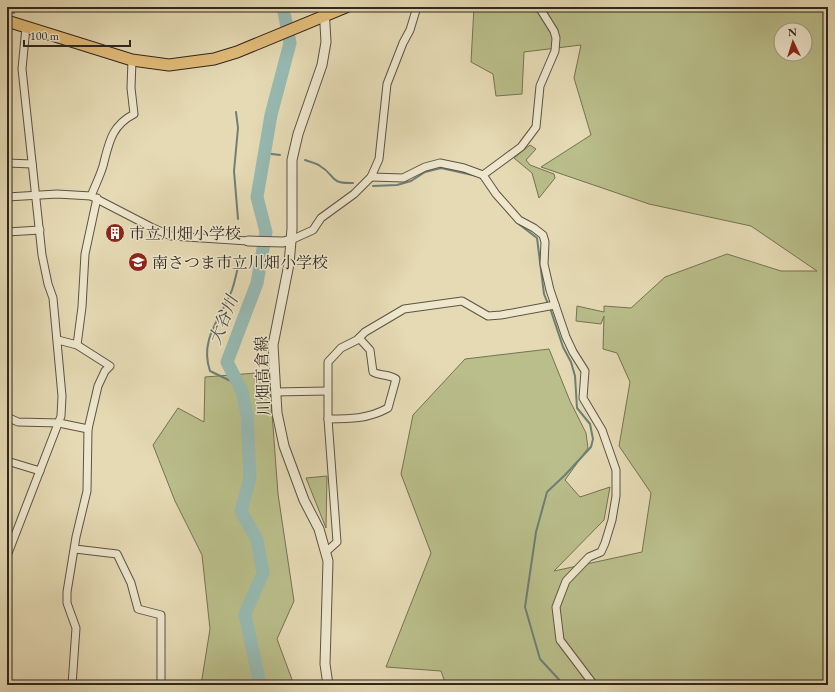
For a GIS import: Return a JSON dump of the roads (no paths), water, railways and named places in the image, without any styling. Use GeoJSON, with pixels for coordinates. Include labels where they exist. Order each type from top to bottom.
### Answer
{"type":"FeatureCollection","features":[{"type":"Feature","properties":{"kind":"main road"},"geometry":{"type":"LineString","coordinates":[[7,21],[132,60],[169,64],[191,63],[214,59],[267,40],[322,14],[346,7]]}},
{"type":"Feature","properties":{"kind":"street"},"geometry":{"type":"LineString","coordinates":[[7,197],[76,194],[94,197],[150,227],[171,236],[248,241],[287,241],[313,230],[321,218],[354,194],[371,177],[378,159],[387,84],[403,43],[410,30],[417,7]]}},
{"type":"Feature","properties":{"kind":"street"},"geometry":{"type":"LineString","coordinates":[[483,175],[522,147],[536,127],[540,86],[555,51],[556,38],[554,31],[539,7]]}},
{"type":"Feature","properties":{"kind":"street","name":"川畑高倉線"},"geometry":{"type":"LineString","coordinates":[[322,14],[326,42],[322,65],[298,134],[292,160],[287,241],[287,276],[276,321],[273,345],[277,413],[284,446],[304,500],[319,529],[327,551],[325,664],[328,685]]}},
{"type":"Feature","properties":{"kind":"street"},"geometry":{"type":"LineString","coordinates":[[7,556],[59,423],[61,416],[62,396],[53,298],[48,284],[42,255],[22,69],[26,27]]}},
{"type":"Feature","properties":{"kind":"street"},"geometry":{"type":"LineString","coordinates":[[77,345],[82,307],[85,254],[94,197],[110,139],[123,119],[134,114],[131,88],[132,60]]}},
{"type":"Feature","properties":{"kind":"street"},"geometry":{"type":"LineString","coordinates":[[7,163],[32,164]]}},
{"type":"Feature","properties":{"kind":"street"},"geometry":{"type":"LineString","coordinates":[[371,177],[403,178],[425,167],[440,163],[483,175],[496,194],[519,220],[543,235],[545,242],[544,264],[551,306],[573,352],[585,371],[583,398],[602,430],[616,470],[615,502],[612,520],[605,543],[601,552],[589,557],[566,581],[556,607],[560,640],[567,652],[594,685]]}},
{"type":"Feature","properties":{"kind":"street"},"geometry":{"type":"LineString","coordinates":[[7,232],[40,230]]}},
{"type":"Feature","properties":{"kind":"street"},"geometry":{"type":"LineString","coordinates":[[327,551],[337,542],[328,419],[328,362],[341,348],[359,338],[364,332],[404,309],[462,300],[488,316],[551,306]]}},
{"type":"Feature","properties":{"kind":"street"},"geometry":{"type":"LineString","coordinates":[[328,419],[360,419],[376,415],[388,408],[396,379],[391,376],[380,376],[373,372],[370,350],[359,338]]}},
{"type":"Feature","properties":{"kind":"street"},"geometry":{"type":"LineString","coordinates":[[58,340],[77,345],[110,366],[105,371],[98,386],[88,429],[88,477],[66,598],[76,628],[72,685]]}},
{"type":"Feature","properties":{"kind":"street"},"geometry":{"type":"LineString","coordinates":[[275,392],[327,391]]}},
{"type":"Feature","properties":{"kind":"street"},"geometry":{"type":"LineString","coordinates":[[7,417],[18,422],[59,423],[88,429]]}},
{"type":"Feature","properties":{"kind":"street"},"geometry":{"type":"LineString","coordinates":[[7,461],[40,471]]}},
{"type":"Feature","properties":{"kind":"street"},"geometry":{"type":"LineString","coordinates":[[75,549],[117,554],[131,583],[138,609],[161,615],[162,685]]}},
{"type":"Feature","properties":{"kind":"waterway"},"geometry":{"type":"LineString","coordinates":[[14,7],[14,13]]}},
{"type":"Feature","properties":{"kind":"waterway","name":"大谷川"},"geometry":{"type":"LineString","coordinates":[[260,685],[245,614],[263,573],[257,540],[241,511],[250,478],[247,415],[242,391],[227,362],[257,283],[266,232],[257,197],[271,115],[290,43],[283,7]]}},
{"type":"Feature","properties":{"kind":"waterway"},"geometry":{"type":"LineString","coordinates":[[236,112],[238,128],[234,171],[238,219]]}},
{"type":"Feature","properties":{"kind":"waterway"},"geometry":{"type":"LineString","coordinates":[[264,153],[280,155]]}},
{"type":"Feature","properties":{"kind":"waterway"},"geometry":{"type":"LineString","coordinates":[[305,160],[315,163],[325,169],[333,178],[340,182],[353,183]]}},
{"type":"Feature","properties":{"kind":"waterway"},"geometry":{"type":"LineString","coordinates":[[373,186],[397,185],[411,181],[425,172],[441,168],[477,176]]}},
{"type":"Feature","properties":{"kind":"waterway"},"geometry":{"type":"LineString","coordinates":[[506,210],[520,225],[537,238],[544,294],[548,304]]}},
{"type":"Feature","properties":{"kind":"waterway"},"geometry":{"type":"LineString","coordinates":[[239,262],[232,290],[213,329],[207,349],[207,359],[210,371],[239,385]]}},
{"type":"Feature","properties":{"kind":"waterway"},"geometry":{"type":"LineString","coordinates":[[550,308],[563,347],[571,362],[575,376],[577,408],[590,424],[593,439],[591,447],[547,492],[536,532],[525,607],[540,659],[564,685]]}},
{"type":"Feature","properties":{"kind":"place","name":"市立川畑小学校"},"geometry":{"type":"Point","coordinates":[115,233]}},
{"type":"Feature","properties":{"kind":"place","name":"南さつま市立川畑小学校"},"geometry":{"type":"Point","coordinates":[138,262]}}]}
